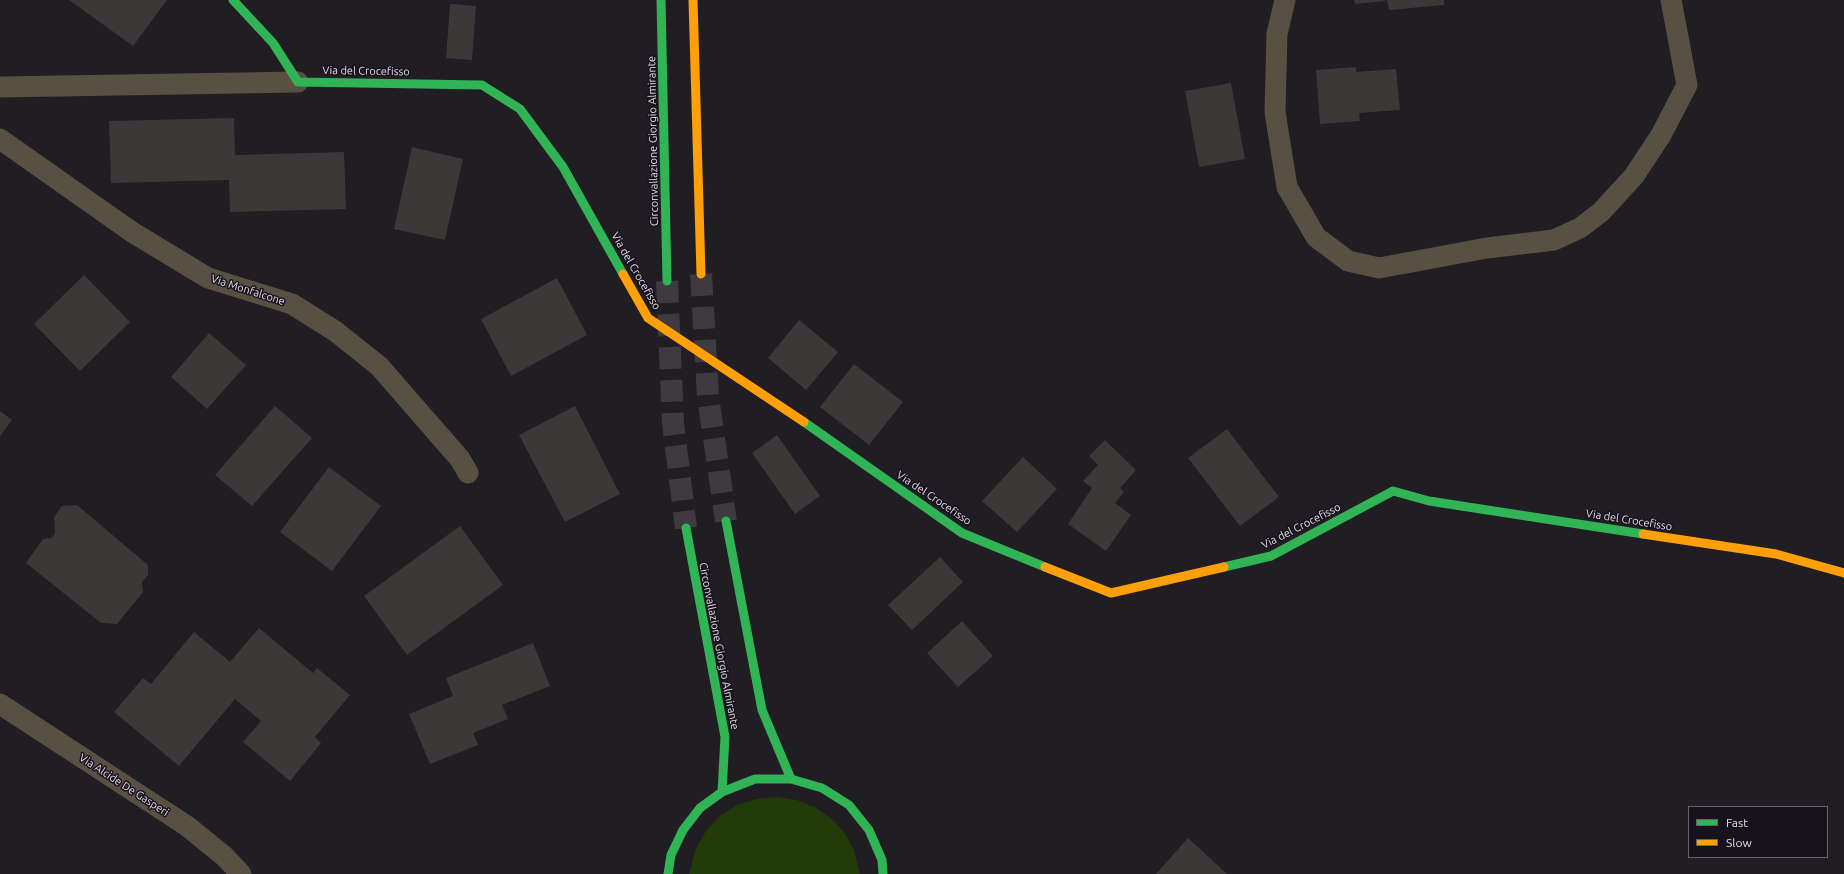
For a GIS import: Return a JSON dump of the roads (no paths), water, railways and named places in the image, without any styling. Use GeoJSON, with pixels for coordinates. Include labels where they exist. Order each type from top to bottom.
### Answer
{"type":"FeatureCollection","features":[{"type":"Feature","properties":{"kind":"main road"},"geometry":{"type":"LineString","coordinates":[[233,0],[273,43],[298,82]]}},
{"type":"Feature","properties":{"kind":"main road","name":"Circonvallazione Giorgio Almirante"},"geometry":{"type":"LineString","coordinates":[[661,0],[668,281]]}},
{"type":"Feature","properties":{"kind":"main road"},"geometry":{"type":"LineString","coordinates":[[693,0],[701,274]]}},
{"type":"Feature","properties":{"kind":"main road","name":"Via del Crocefisso"},"geometry":{"type":"LineString","coordinates":[[298,82],[482,85],[520,109],[563,167],[648,318],[786,409],[962,533],[1111,593],[1272,556],[1393,491],[1429,501],[1776,554],[1844,573]]}},
{"type":"Feature","properties":{"kind":"main road"},"geometry":{"type":"LineString","coordinates":[[726,521],[762,710],[791,778]]}},
{"type":"Feature","properties":{"kind":"main road","name":"Circonvallazione Giorgio Almirante"},"geometry":{"type":"LineString","coordinates":[[686,528],[724,737],[722,792]]}},
{"type":"Feature","properties":{"kind":"main road"},"geometry":{"type":"LineString","coordinates":[[668,874],[671,855],[683,830],[700,808],[722,792],[755,779],[791,778],[822,788],[849,805],[869,830],[882,860],[883,874]]}},
{"type":"Feature","properties":{"kind":"street"},"geometry":{"type":"LineString","coordinates":[[1285,0],[1277,34],[1275,112],[1287,187],[1316,237],[1348,261],[1379,268],[1487,248],[1554,240],[1580,228],[1600,212],[1634,176],[1661,135],[1687,85],[1671,0]]}},
{"type":"Feature","properties":{"kind":"street"},"geometry":{"type":"LineString","coordinates":[[0,87],[298,82]]}},
{"type":"Feature","properties":{"kind":"street","name":"Via Monfalcone"},"geometry":{"type":"LineString","coordinates":[[0,139],[132,232],[208,278],[292,304],[335,331],[379,366],[460,459],[468,473]]}},
{"type":"Feature","properties":{"kind":"street","name":"Via Alcide De Gasperi"},"geometry":{"type":"LineString","coordinates":[[0,704],[187,826],[224,856],[241,874]]}},
{"type":"Feature","properties":{"kind":"tunnel"},"geometry":{"type":"LineString","coordinates":[[701,274],[708,397],[726,521]]}},
{"type":"Feature","properties":{"kind":"tunnel"},"geometry":{"type":"LineString","coordinates":[[667,281],[673,423],[686,528]]}}]}
